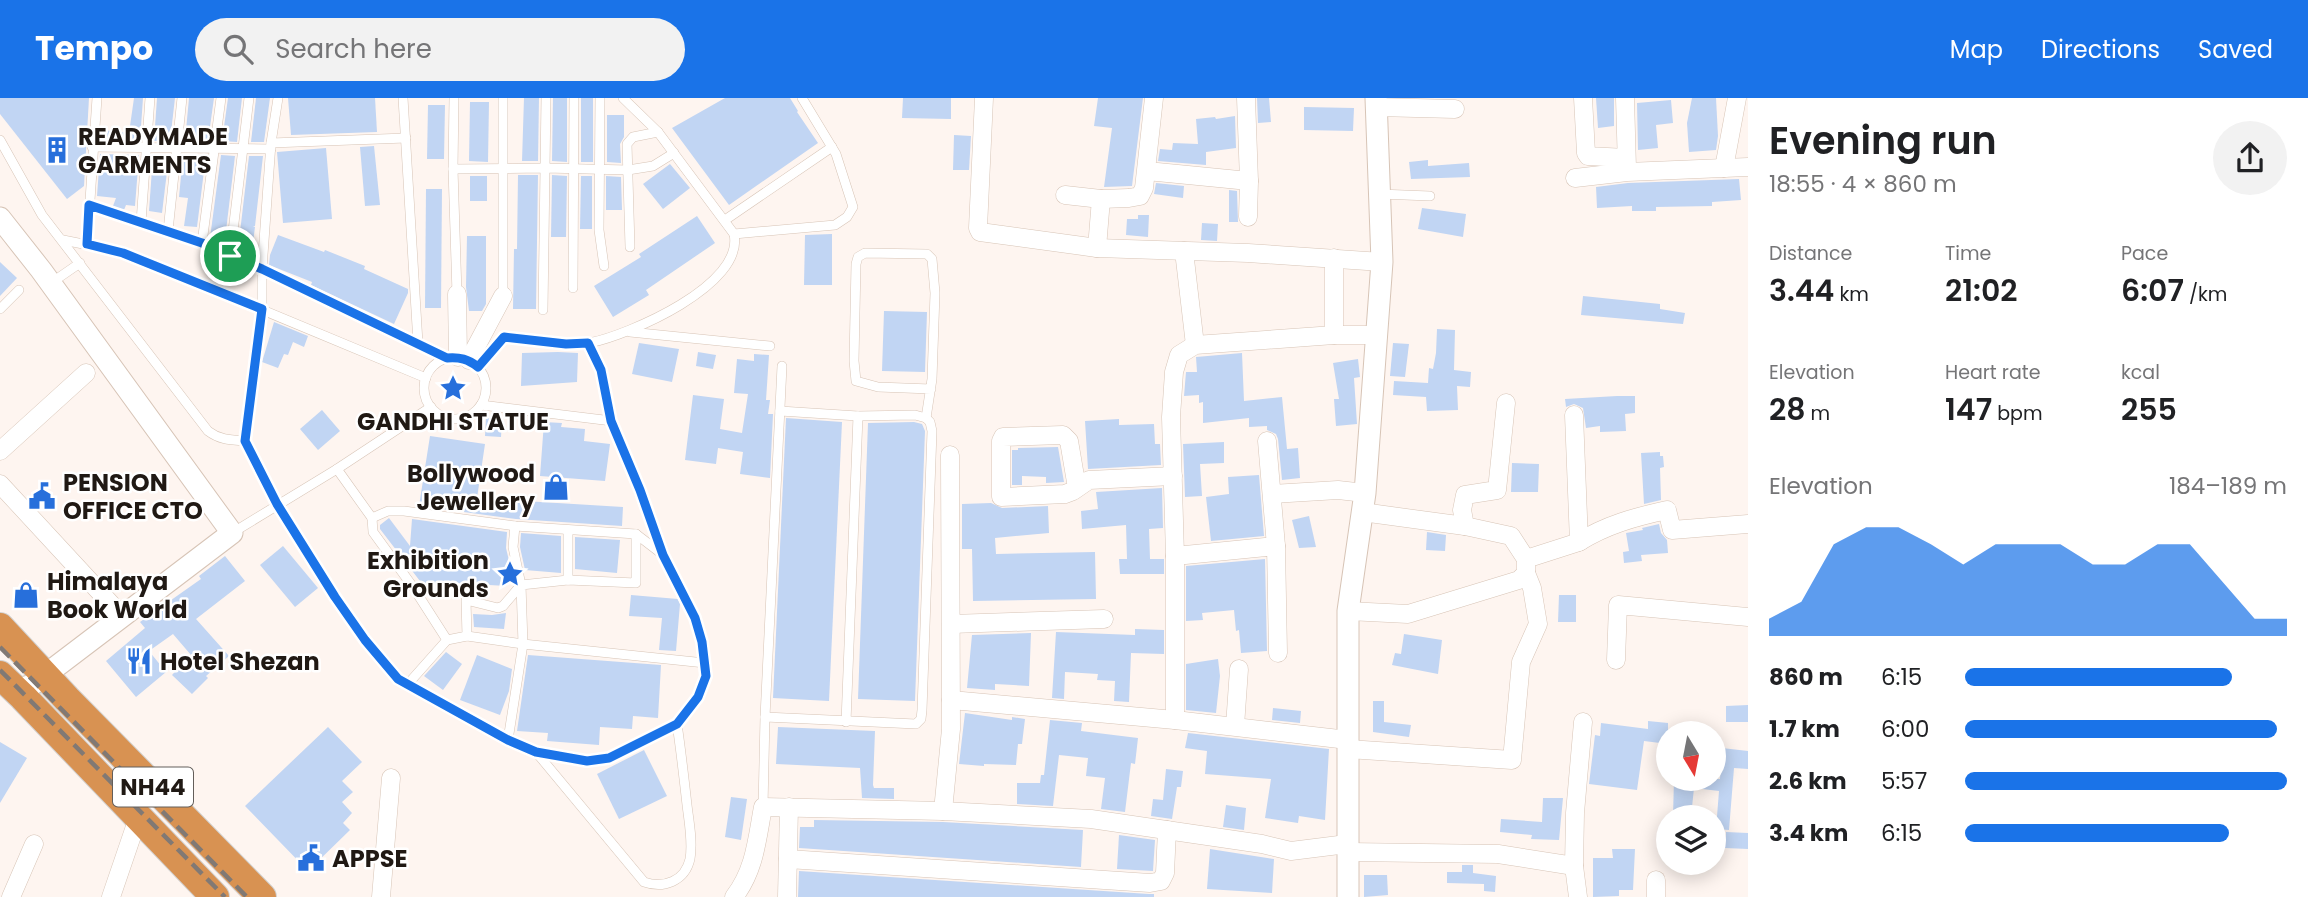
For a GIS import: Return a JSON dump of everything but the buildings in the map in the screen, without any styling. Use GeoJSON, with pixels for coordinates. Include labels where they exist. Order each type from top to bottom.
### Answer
{"type":"FeatureCollection","features":[{"type":"Feature","properties":{"kind":"highway","name":"NH44"},"geometry":{"type":"LineString","coordinates":[[0,628],[262,897]]}},
{"type":"Feature","properties":{"kind":"highway","name":"NH44"},"geometry":{"type":"LineString","coordinates":[[8,683],[47,721],[203,889]]}},
{"type":"Feature","properties":{"kind":"street"},"geometry":{"type":"LineString","coordinates":[[984,98],[978,228],[980,232],[1097,248],[1382,262]]}},
{"type":"Feature","properties":{"kind":"street"},"geometry":{"type":"LineString","coordinates":[[1065,195],[1101,199],[1140,196],[1147,171],[1154,98]]}},
{"type":"Feature","properties":{"kind":"street"},"geometry":{"type":"LineString","coordinates":[[1246,98],[1248,217]]}},
{"type":"Feature","properties":{"kind":"street"},"geometry":{"type":"LineString","coordinates":[[1583,98],[1586,153],[1590,158],[1627,165],[1748,167]]}},
{"type":"Feature","properties":{"kind":"street"},"geometry":{"type":"LineString","coordinates":[[1625,98],[1627,165]]}},
{"type":"Feature","properties":{"kind":"street"},"geometry":{"type":"LineString","coordinates":[[1724,167],[1737,98]]}},
{"type":"Feature","properties":{"kind":"street"},"geometry":{"type":"LineString","coordinates":[[1348,897],[1348,611],[1363,503],[1382,262],[1376,102],[1455,109]]}},
{"type":"Feature","properties":{"kind":"street"},"geometry":{"type":"LineString","coordinates":[[1574,178],[1627,165]]}},
{"type":"Feature","properties":{"kind":"street"},"geometry":{"type":"LineString","coordinates":[[1147,171],[1249,181]]}},
{"type":"Feature","properties":{"kind":"street"},"geometry":{"type":"LineString","coordinates":[[1097,248],[1101,199]]}},
{"type":"Feature","properties":{"kind":"street"},"geometry":{"type":"LineString","coordinates":[[0,219],[51,283],[232,533],[32,685],[8,683]]}},
{"type":"Feature","properties":{"kind":"street"},"geometry":{"type":"LineString","coordinates":[[1184,251],[1195,345]]}},
{"type":"Feature","properties":{"kind":"street"},"geometry":{"type":"LineString","coordinates":[[1334,258],[1334,335]]}},
{"type":"Feature","properties":{"kind":"street"},"geometry":{"type":"LineString","coordinates":[[457,294],[463,360]]}},
{"type":"Feature","properties":{"kind":"street"},"geometry":{"type":"LineString","coordinates":[[463,360],[503,296]]}},
{"type":"Feature","properties":{"kind":"street"},"geometry":{"type":"LineString","coordinates":[[1175,720],[1175,556],[1171,417],[1174,372],[1179,355],[1195,345],[1334,335],[1378,335]]}},
{"type":"Feature","properties":{"kind":"street"},"geometry":{"type":"LineString","coordinates":[[0,451],[86,373]]}},
{"type":"Feature","properties":{"kind":"street"},"geometry":{"type":"LineString","coordinates":[[1465,526],[1462,510],[1465,495],[1497,490],[1506,403]]}},
{"type":"Feature","properties":{"kind":"street"},"geometry":{"type":"LineString","coordinates":[[1574,415],[1579,542]]}},
{"type":"Feature","properties":{"kind":"street"},"geometry":{"type":"LineString","coordinates":[[1077,488],[1069,441],[1063,435],[1003,437],[1001,497],[1055,495],[1073,491],[1089,480],[1173,476]]}},
{"type":"Feature","properties":{"kind":"street"},"geometry":{"type":"LineString","coordinates":[[1268,441],[1276,546],[1278,653]]}},
{"type":"Feature","properties":{"kind":"street"},"geometry":{"type":"LineString","coordinates":[[943,811],[951,729],[950,455]]}},
{"type":"Feature","properties":{"kind":"street"},"geometry":{"type":"LineString","coordinates":[[0,484],[122,616]]}},
{"type":"Feature","properties":{"kind":"street"},"geometry":{"type":"LineString","coordinates":[[951,700],[1235,726],[1348,744],[1512,760],[1521,662],[1538,624],[1526,566],[1511,536],[1363,503],[1338,490],[1272,494]]}},
{"type":"Feature","properties":{"kind":"street"},"geometry":{"type":"LineString","coordinates":[[1348,611],[1408,614],[1519,580],[1526,566],[1595,532],[1631,518],[1667,510],[1672,530],[1748,524]]}},
{"type":"Feature","properties":{"kind":"street"},"geometry":{"type":"LineString","coordinates":[[1175,556],[1276,546]]}},
{"type":"Feature","properties":{"kind":"street"},"geometry":{"type":"LineString","coordinates":[[1616,660],[1618,605],[1748,617]]}},
{"type":"Feature","properties":{"kind":"street"},"geometry":{"type":"LineString","coordinates":[[951,624],[1104,619]]}},
{"type":"Feature","properties":{"kind":"street"},"geometry":{"type":"LineString","coordinates":[[1235,726],[1238,669]]}},
{"type":"Feature","properties":{"kind":"street"},"geometry":{"type":"LineString","coordinates":[[46,674],[39,690],[47,721]]}},
{"type":"Feature","properties":{"kind":"street"},"geometry":{"type":"LineString","coordinates":[[1578,897],[1574,866],[1575,813],[1583,722]]}},
{"type":"Feature","properties":{"kind":"street"},"geometry":{"type":"LineString","coordinates":[[381,897],[391,778]]}},
{"type":"Feature","properties":{"kind":"street"},"geometry":{"type":"LineString","coordinates":[[734,897],[746,890],[763,807],[943,811],[1091,819],[1262,844],[1291,851],[1347,848],[1497,855],[1574,866]]}},
{"type":"Feature","properties":{"kind":"street"},"geometry":{"type":"LineString","coordinates":[[787,897],[789,807]]}},
{"type":"Feature","properties":{"kind":"street"},"geometry":{"type":"LineString","coordinates":[[111,897],[138,818]]}},
{"type":"Feature","properties":{"kind":"street"},"geometry":{"type":"LineString","coordinates":[[788,859],[1150,883],[1161,881],[1165,873],[1167,830]]}},
{"type":"Feature","properties":{"kind":"street"},"geometry":{"type":"LineString","coordinates":[[11,897],[34,844]]}},
{"type":"Feature","properties":{"kind":"lane"},"geometry":{"type":"LineString","coordinates":[[87,244],[97,98]]}},
{"type":"Feature","properties":{"kind":"lane"},"geometry":{"type":"LineString","coordinates":[[141,222],[150,98]]}},
{"type":"Feature","properties":{"kind":"lane"},"geometry":{"type":"LineString","coordinates":[[168,231],[182,98]]}},
{"type":"Feature","properties":{"kind":"lane"},"geometry":{"type":"LineString","coordinates":[[202,243],[221,98]]}},
{"type":"Feature","properties":{"kind":"lane"},"geometry":{"type":"LineString","coordinates":[[230,256],[249,98]]}},
{"type":"Feature","properties":{"kind":"lane"},"geometry":{"type":"LineString","coordinates":[[278,98],[271,146],[262,269],[262,309],[245,441],[277,504],[335,597],[365,640],[398,679],[508,740],[536,752],[587,761],[609,758],[677,724],[698,697],[706,676],[702,642],[695,618],[663,555],[611,421],[601,370],[588,343]]}},
{"type":"Feature","properties":{"kind":"lane"},"geometry":{"type":"LineString","coordinates":[[403,98],[418,343]]}},
{"type":"Feature","properties":{"kind":"lane"},"geometry":{"type":"LineString","coordinates":[[454,98],[457,294]]}},
{"type":"Feature","properties":{"kind":"lane"},"geometry":{"type":"LineString","coordinates":[[503,98],[503,296]]}},
{"type":"Feature","properties":{"kind":"lane"},"geometry":{"type":"LineString","coordinates":[[542,310],[546,98]]}},
{"type":"Feature","properties":{"kind":"lane"},"geometry":{"type":"LineString","coordinates":[[573,288],[574,98]]}},
{"type":"Feature","properties":{"kind":"lane"},"geometry":{"type":"LineString","coordinates":[[600,98],[599,230],[604,266]]}},
{"type":"Feature","properties":{"kind":"lane"},"geometry":{"type":"LineString","coordinates":[[734,234],[835,225],[847,217],[853,207],[832,147],[802,98]]}},
{"type":"Feature","properties":{"kind":"lane"},"geometry":{"type":"LineString","coordinates":[[89,205],[202,243],[418,343],[463,360],[486,385],[481,405],[475,412],[457,419],[438,414],[431,407],[424,388],[426,378],[438,362],[463,360],[504,337],[566,344],[588,343],[628,331],[704,291],[724,272],[735,240],[734,234],[658,132],[625,99]]}},
{"type":"Feature","properties":{"kind":"lane"},"geometry":{"type":"LineString","coordinates":[[630,247],[627,144],[633,137],[658,132]]}},
{"type":"Feature","properties":{"kind":"lane"},"geometry":{"type":"LineString","coordinates":[[92,146],[243,150],[406,138]]}},
{"type":"Feature","properties":{"kind":"lane"},"geometry":{"type":"LineString","coordinates":[[0,140],[42,215],[208,431],[216,437],[245,441]]}},
{"type":"Feature","properties":{"kind":"lane"},"geometry":{"type":"LineString","coordinates":[[725,220],[832,147]]}},
{"type":"Feature","properties":{"kind":"lane"},"geometry":{"type":"LineString","coordinates":[[453,169],[628,170],[653,166],[674,153]]}},
{"type":"Feature","properties":{"kind":"lane"},"geometry":{"type":"LineString","coordinates":[[1379,194],[1430,195]]}},
{"type":"Feature","properties":{"kind":"lane"},"geometry":{"type":"LineString","coordinates":[[63,240],[123,253],[426,378]]}},
{"type":"Feature","properties":{"kind":"lane"},"geometry":{"type":"LineString","coordinates":[[926,418],[930,388],[935,293],[932,259],[927,254],[865,253],[858,257],[856,264],[853,361],[856,381],[878,387],[930,388]]}},
{"type":"Feature","properties":{"kind":"lane"},"geometry":{"type":"LineString","coordinates":[[51,283],[80,263]]}},
{"type":"Feature","properties":{"kind":"lane"},"geometry":{"type":"LineString","coordinates":[[0,309],[19,290]]}},
{"type":"Feature","properties":{"kind":"lane"},"geometry":{"type":"LineString","coordinates":[[628,331],[770,346]]}},
{"type":"Feature","properties":{"kind":"lane"},"geometry":{"type":"LineString","coordinates":[[763,807],[782,366]]}},
{"type":"Feature","properties":{"kind":"lane"},"geometry":{"type":"LineString","coordinates":[[481,405],[611,421]]}},
{"type":"Feature","properties":{"kind":"lane"},"geometry":{"type":"LineString","coordinates":[[232,533],[431,407]]}},
{"type":"Feature","properties":{"kind":"lane"},"geometry":{"type":"LineString","coordinates":[[765,717],[916,724],[921,719],[932,431],[930,422],[915,415],[858,416],[780,411]]}},
{"type":"Feature","properties":{"kind":"lane"},"geometry":{"type":"LineString","coordinates":[[846,722],[858,416]]}},
{"type":"Feature","properties":{"kind":"lane"},"geometry":{"type":"LineString","coordinates":[[337,469],[372,518],[373,532],[447,640]]}},
{"type":"Feature","properties":{"kind":"lane"},"geometry":{"type":"LineString","coordinates":[[372,518],[388,511],[404,511],[515,526],[636,534],[663,555]]}},
{"type":"Feature","properties":{"kind":"lane"},"geometry":{"type":"LineString","coordinates":[[508,740],[523,644],[521,585],[513,547],[515,526]]}},
{"type":"Feature","properties":{"kind":"lane"},"geometry":{"type":"LineString","coordinates":[[568,530],[568,580]]}},
{"type":"Feature","properties":{"kind":"lane"},"geometry":{"type":"LineString","coordinates":[[467,636],[466,600],[498,608],[503,606],[521,585],[568,580],[636,583],[636,534]]}},
{"type":"Feature","properties":{"kind":"lane"},"geometry":{"type":"LineString","coordinates":[[407,685],[447,640],[467,636],[705,663]]}},
{"type":"Feature","properties":{"kind":"lane"},"geometry":{"type":"LineString","coordinates":[[536,752],[644,882],[663,885],[678,879],[690,856],[690,829],[677,724]]}},
{"type":"Feature","properties":{"kind":"railway"},"geometry":{"type":"LineString","coordinates":[[0,647],[247,897]]}},
{"type":"Feature","properties":{"kind":"railway"},"geometry":{"type":"LineString","coordinates":[[0,670],[225,897]]}},
{"type":"Feature","properties":{"kind":"place","name":"READYMADE GARMENTS"},"geometry":{"type":"Point","coordinates":[57,150]}},
{"type":"Feature","properties":{"kind":"place","name":"GANDHI STATUE"},"geometry":{"type":"Point","coordinates":[453,388]}},
{"type":"Feature","properties":{"kind":"place","name":"Bollywood Jewellery"},"geometry":{"type":"Point","coordinates":[556,487]}},
{"type":"Feature","properties":{"kind":"place","name":"PENSION OFFICE CTO"},"geometry":{"type":"Point","coordinates":[42,496]}},
{"type":"Feature","properties":{"kind":"place","name":"Exhibition Grounds"},"geometry":{"type":"Point","coordinates":[510,574]}},
{"type":"Feature","properties":{"kind":"place","name":"Himalaya Book World"},"geometry":{"type":"Point","coordinates":[26,595]}},
{"type":"Feature","properties":{"kind":"place","name":"Hotel Shezan"},"geometry":{"type":"Point","coordinates":[139,661]}},
{"type":"Feature","properties":{"kind":"place","name":"APPSE"},"geometry":{"type":"Point","coordinates":[311,858]}},
{"type":"Feature","properties":{"kind":"route"},"geometry":{"type":"LineString","coordinates":[[89,205],[180,235],[230,256],[447,358],[469,360],[478,367],[504,337],[566,344],[588,343],[601,370],[611,421],[663,555],[695,618],[702,642],[706,676],[698,697],[677,724],[609,758],[587,761],[536,752],[508,740],[398,679],[365,640],[335,597],[277,504],[245,441],[262,309],[123,253],[87,244],[89,205]]}}]}
